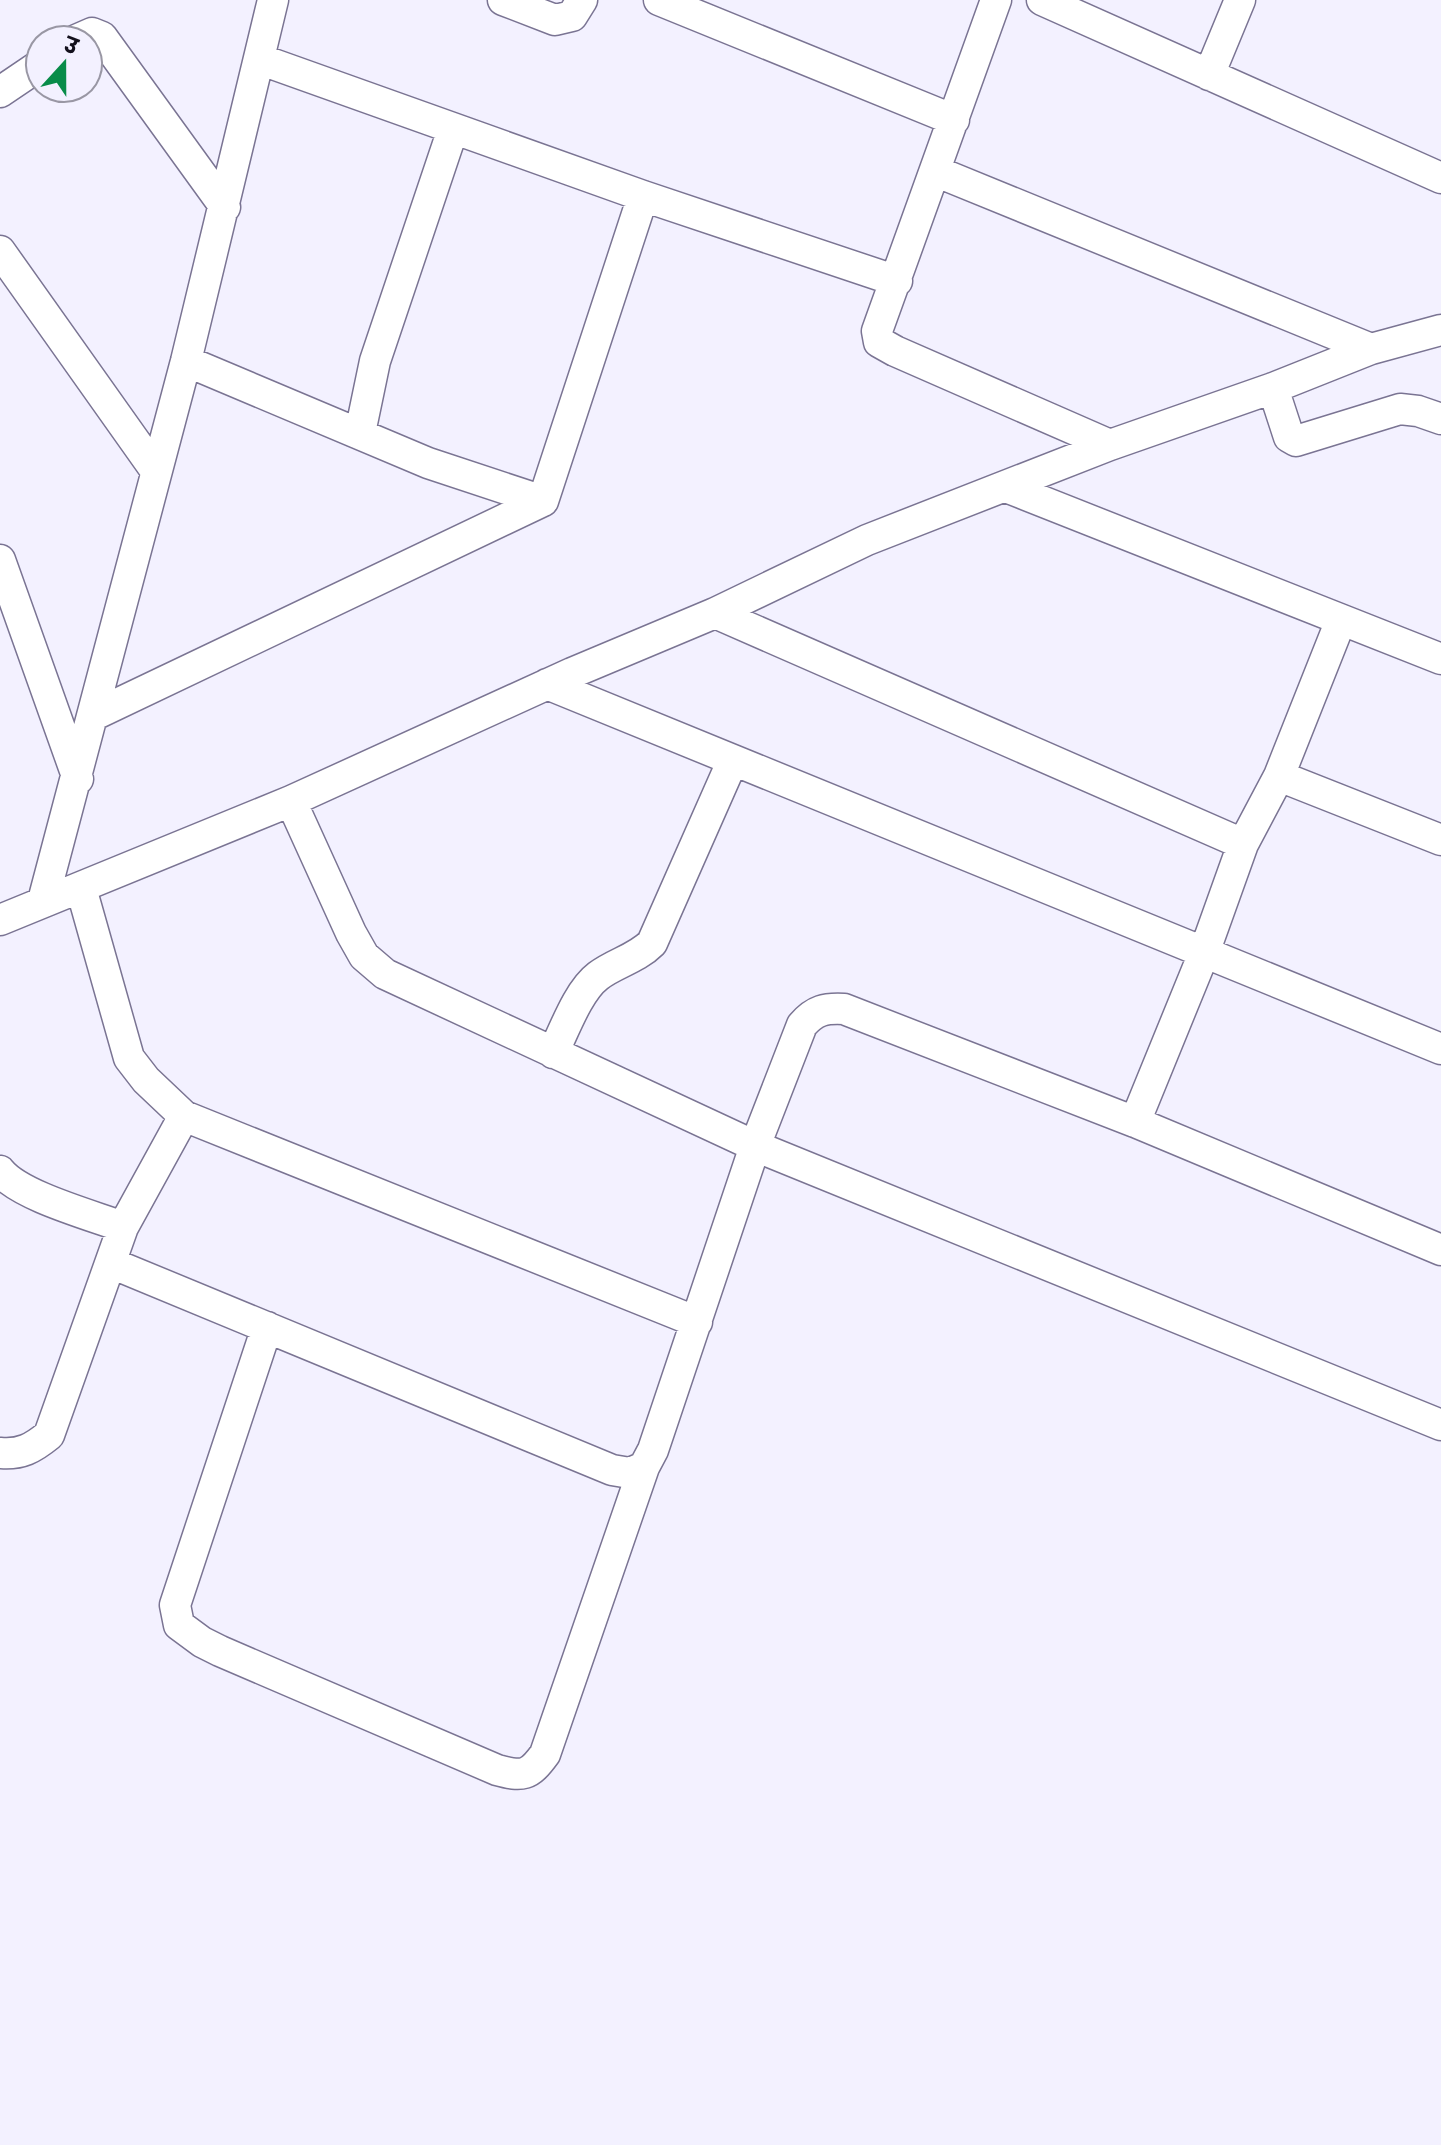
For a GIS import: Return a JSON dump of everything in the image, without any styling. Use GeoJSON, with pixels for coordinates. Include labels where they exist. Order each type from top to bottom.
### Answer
{"type":"FeatureCollection","features":[{"type":"Feature","properties":{"kind":"street"},"geometry":{"type":"LineString","coordinates":[[43,901],[78,779],[186,361],[273,0]]}},
{"type":"Feature","properties":{"kind":"street"},"geometry":{"type":"LineString","coordinates":[[503,0],[555,20],[572,16],[582,0]]}},
{"type":"Feature","properties":{"kind":"street"},"geometry":{"type":"LineString","coordinates":[[659,0],[954,120]]}},
{"type":"Feature","properties":{"kind":"street"},"geometry":{"type":"LineString","coordinates":[[996,0],[877,331],[879,342],[1110,445]]}},
{"type":"Feature","properties":{"kind":"street"},"geometry":{"type":"LineString","coordinates":[[1042,0],[1441,178]]}},
{"type":"Feature","properties":{"kind":"street"},"geometry":{"type":"LineString","coordinates":[[1209,75],[1240,0]]}},
{"type":"Feature","properties":{"kind":"street"},"geometry":{"type":"LineString","coordinates":[[104,40],[225,207]]}},
{"type":"Feature","properties":{"kind":"street"},"geometry":{"type":"LineString","coordinates":[[259,59],[643,196],[897,281]]}},
{"type":"Feature","properties":{"kind":"street"},"geometry":{"type":"LineString","coordinates":[[0,92],[24,76]]}},
{"type":"Feature","properties":{"kind":"street"},"geometry":{"type":"LineString","coordinates":[[360,433],[375,361],[453,129]]}},
{"type":"Feature","properties":{"kind":"street"},"geometry":{"type":"LineString","coordinates":[[935,171],[1371,349]]}},
{"type":"Feature","properties":{"kind":"street"},"geometry":{"type":"LineString","coordinates":[[92,716],[543,501],[643,196]]}},
{"type":"Feature","properties":{"kind":"street"},"geometry":{"type":"LineString","coordinates":[[0,251],[156,471]]}},
{"type":"Feature","properties":{"kind":"street"},"geometry":{"type":"LineString","coordinates":[[0,920],[291,801],[547,684],[715,613],[867,540],[1110,445],[1273,388],[1371,349],[1441,330]]}},
{"type":"Feature","properties":{"kind":"street"},"geometry":{"type":"LineString","coordinates":[[186,361],[428,463],[543,501]]}},
{"type":"Feature","properties":{"kind":"street"},"geometry":{"type":"LineString","coordinates":[[1273,388],[1289,437],[1296,441],[1400,409],[1441,419]]}},
{"type":"Feature","properties":{"kind":"street"},"geometry":{"type":"LineString","coordinates":[[1006,487],[1441,659]]}},
{"type":"Feature","properties":{"kind":"street"},"geometry":{"type":"LineString","coordinates":[[0,560],[78,779]]}},
{"type":"Feature","properties":{"kind":"street"},"geometry":{"type":"LineString","coordinates":[[715,613],[1243,844]]}},
{"type":"Feature","properties":{"kind":"street"},"geometry":{"type":"LineString","coordinates":[[1135,1122],[1204,953],[1243,844],[1279,776],[1341,620]]}},
{"type":"Feature","properties":{"kind":"street"},"geometry":{"type":"LineString","coordinates":[[547,684],[1441,1049]]}},
{"type":"Feature","properties":{"kind":"street"},"geometry":{"type":"LineString","coordinates":[[553,1053],[587,987],[599,974],[641,954],[652,943],[732,762]]}},
{"type":"Feature","properties":{"kind":"street"},"geometry":{"type":"LineString","coordinates":[[1279,776],[1441,840]]}},
{"type":"Feature","properties":{"kind":"street"},"geometry":{"type":"LineString","coordinates":[[291,801],[351,933],[364,956],[385,974],[755,1146],[1441,1425]]}},
{"type":"Feature","properties":{"kind":"street"},"geometry":{"type":"LineString","coordinates":[[81,888],[129,1058],[146,1080],[184,1116],[697,1322]]}},
{"type":"Feature","properties":{"kind":"street"},"geometry":{"type":"LineString","coordinates":[[267,1327],[175,1605],[179,1625],[220,1651],[516,1776],[533,1771],[545,1754],[644,1467],[653,1450],[755,1146],[802,1025],[812,1013],[826,1008],[844,1009],[1135,1122],[1441,1250]]}},
{"type":"Feature","properties":{"kind":"street"},"geometry":{"type":"LineString","coordinates":[[0,1453],[14,1454],[32,1449],[49,1435],[123,1227],[184,1116]]}},
{"type":"Feature","properties":{"kind":"street"},"geometry":{"type":"LineString","coordinates":[[0,1171],[23,1189],[123,1227]]}},
{"type":"Feature","properties":{"kind":"street"},"geometry":{"type":"LineString","coordinates":[[111,1263],[612,1470],[630,1473],[644,1467]]}}]}
